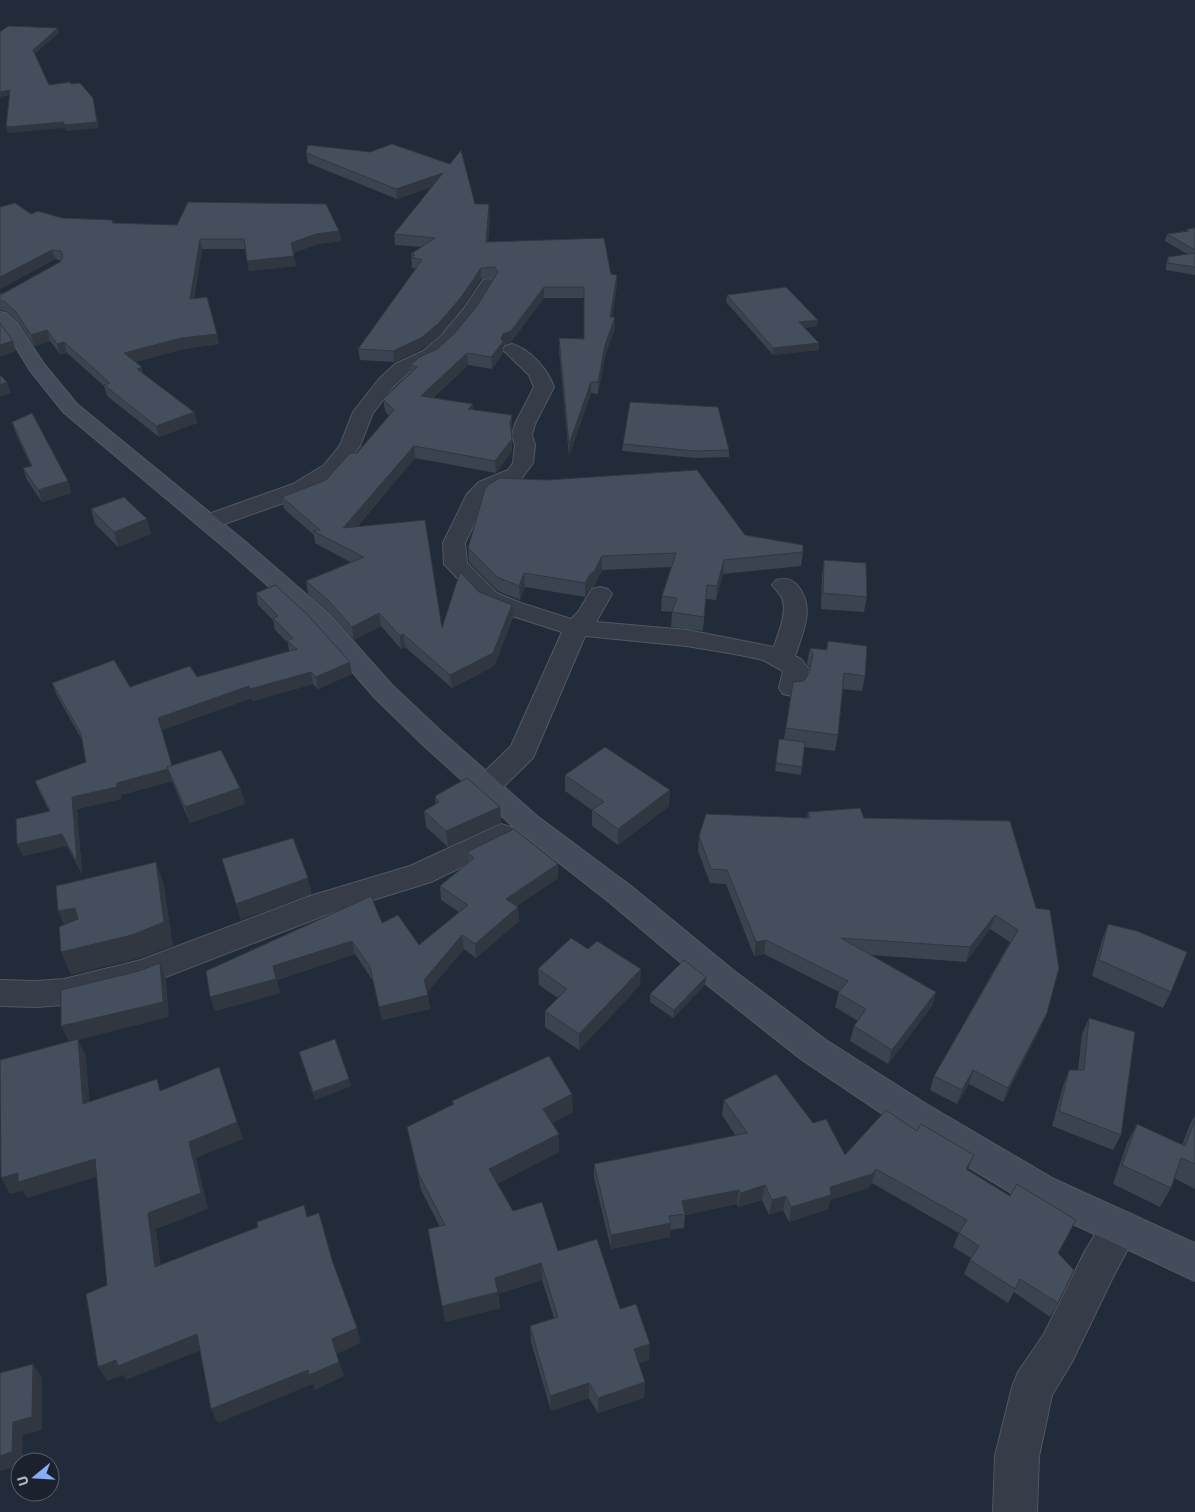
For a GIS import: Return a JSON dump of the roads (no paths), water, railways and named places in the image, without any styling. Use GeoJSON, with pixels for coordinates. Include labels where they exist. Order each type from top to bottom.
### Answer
{"type":"FeatureCollection","features":[{"type":"Feature","properties":{"kind":"main road"},"geometry":{"type":"LineString","coordinates":[[0,318],[13,328],[48,384],[70,408],[208,522],[320,619],[382,691],[528,823],[620,894],[722,979],[814,1050],[915,1116],[1041,1191],[1195,1262]]}},
{"type":"Feature","properties":{"kind":"street"},"geometry":{"type":"LineString","coordinates":[[208,522],[301,489],[331,468],[350,446],[363,412],[386,383],[402,368],[430,355],[447,340],[470,312],[489,284]]}},
{"type":"Feature","properties":{"kind":"street"},"geometry":{"type":"LineString","coordinates":[[512,350],[535,369],[542,378],[544,387],[525,424],[522,435],[525,445],[523,463],[515,474],[487,487],[478,494],[454,543],[456,564],[488,598],[512,608],[576,628],[687,638],[771,654],[796,669],[792,688]]}},
{"type":"Feature","properties":{"kind":"street"},"geometry":{"type":"LineString","coordinates":[[782,659],[794,620],[795,606],[794,597],[784,586]]}},
{"type":"Feature","properties":{"kind":"street"},"geometry":{"type":"LineString","coordinates":[[486,786],[523,751],[576,628],[588,616],[600,594]]}},
{"type":"Feature","properties":{"kind":"street"},"geometry":{"type":"LineString","coordinates":[[0,993],[36,994],[64,992],[145,972],[321,904],[420,874],[528,823]]}},
{"type":"Feature","properties":{"kind":"street"},"geometry":{"type":"LineString","coordinates":[[1015,1512],[1017,1456],[1034,1387],[1058,1348],[1098,1264],[1120,1228]]}}]}
